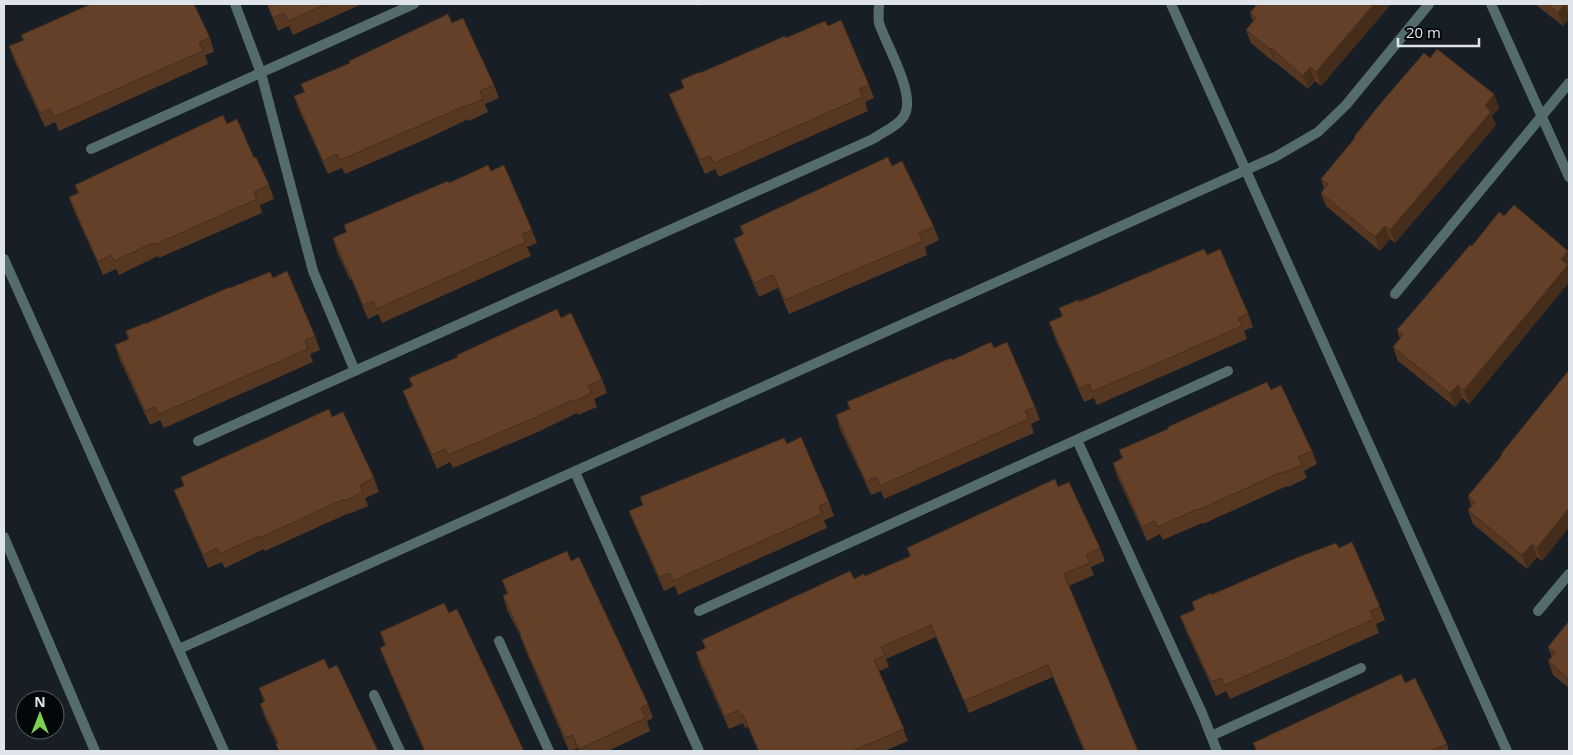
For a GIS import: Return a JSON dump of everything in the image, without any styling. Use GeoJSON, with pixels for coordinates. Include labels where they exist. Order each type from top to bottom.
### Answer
{"type":"FeatureCollection","features":[{"type":"Feature","properties":{"kind":"street"},"geometry":{"type":"LineString","coordinates":[[235,4],[261,72],[313,271],[355,370]]}},
{"type":"Feature","properties":{"kind":"street"},"geometry":{"type":"LineString","coordinates":[[91,149],[414,4]]}},
{"type":"Feature","properties":{"kind":"street"},"geometry":{"type":"LineString","coordinates":[[198,441],[873,138],[900,122],[906,114],[908,103],[900,73],[879,22],[879,4]]}},
{"type":"Feature","properties":{"kind":"street"},"geometry":{"type":"LineString","coordinates":[[1171,4],[1507,751]]}},
{"type":"Feature","properties":{"kind":"street"},"geometry":{"type":"LineString","coordinates":[[179,649],[1275,157],[1318,132],[1346,105],[1430,4]]}},
{"type":"Feature","properties":{"kind":"street"},"geometry":{"type":"LineString","coordinates":[[1491,4],[1569,177]]}},
{"type":"Feature","properties":{"kind":"street"},"geometry":{"type":"LineString","coordinates":[[1394,294],[1569,83]]}},
{"type":"Feature","properties":{"kind":"street"},"geometry":{"type":"LineString","coordinates":[[4,259],[224,751]]}},
{"type":"Feature","properties":{"kind":"street"},"geometry":{"type":"LineString","coordinates":[[699,612],[1228,371]]}},
{"type":"Feature","properties":{"kind":"street"},"geometry":{"type":"LineString","coordinates":[[1077,440],[1198,704],[1217,751]]}},
{"type":"Feature","properties":{"kind":"street"},"geometry":{"type":"LineString","coordinates":[[574,472],[699,751]]}},
{"type":"Feature","properties":{"kind":"street"},"geometry":{"type":"LineString","coordinates":[[4,537],[95,751]]}},
{"type":"Feature","properties":{"kind":"street"},"geometry":{"type":"LineString","coordinates":[[1538,611],[1569,574]]}},
{"type":"Feature","properties":{"kind":"street"},"geometry":{"type":"LineString","coordinates":[[500,641],[549,751]]}},
{"type":"Feature","properties":{"kind":"street"},"geometry":{"type":"LineString","coordinates":[[1211,736],[1361,668]]}},
{"type":"Feature","properties":{"kind":"street"},"geometry":{"type":"LineString","coordinates":[[374,695],[400,751]]}},
{"type":"Feature","properties":{"kind":"building"},"geometry":{"type":"Polygon","coordinates":[[[91,4],[194,4],[210,38],[199,42],[203,51],[54,117],[50,109],[40,113],[9,46],[24,40],[21,35],[91,4]]]}},
{"type":"Feature","properties":{"kind":"building"},"geometry":{"type":"Polygon","coordinates":[[[267,4],[327,4],[288,21],[284,13],[273,18],[267,4]]]}},
{"type":"Feature","properties":{"kind":"building"},"geometry":{"type":"Polygon","coordinates":[[[1257,4],[1374,4],[1316,72],[1310,67],[1303,76],[1271,48],[1246,30],[1256,18],[1250,13],[1257,4]]]}},
{"type":"Feature","properties":{"kind":"building"},"geometry":{"type":"Polygon","coordinates":[[[1547,4],[1565,4],[1558,13],[1547,4]]]}},
{"type":"Feature","properties":{"kind":"building"},"geometry":{"type":"Polygon","coordinates":[[[448,14],[452,23],[463,18],[494,85],[480,91],[483,99],[340,160],[337,154],[323,161],[294,96],[305,92],[301,84],[350,63],[349,61],[448,14]]]}},
{"type":"Feature","properties":{"kind":"building"},"geometry":{"type":"Polygon","coordinates":[[[841,20],[869,85],[859,89],[863,97],[714,163],[710,156],[700,160],[669,94],[684,88],[681,80],[825,21],[828,26],[841,20]]]}},
{"type":"Feature","properties":{"kind":"building"},"geometry":{"type":"Polygon","coordinates":[[[1437,49],[1494,94],[1485,106],[1491,112],[1390,230],[1385,226],[1375,237],[1321,193],[1328,184],[1321,179],[1380,104],[1424,53],[1430,58],[1437,49]]]}},
{"type":"Feature","properties":{"kind":"building"},"geometry":{"type":"Polygon","coordinates":[[[223,115],[227,124],[237,119],[254,158],[256,157],[269,185],[254,192],[257,199],[114,261],[111,255],[98,262],[69,197],[79,193],[75,185],[223,115]]]}},
{"type":"Feature","properties":{"kind":"building"},"geometry":{"type":"Polygon","coordinates":[[[888,157],[892,166],[902,161],[934,227],[919,233],[923,241],[785,300],[773,275],[754,283],[734,239],[744,234],[740,226],[888,157]]]}},
{"type":"Feature","properties":{"kind":"building"},"geometry":{"type":"Polygon","coordinates":[[[488,165],[491,171],[504,165],[532,230],[522,234],[526,242],[377,309],[373,301],[363,305],[333,238],[347,232],[344,225],[448,181],[449,183],[488,165]]]}},
{"type":"Feature","properties":{"kind":"building"},"geometry":{"type":"Polygon","coordinates":[[[1514,205],[1568,251],[1561,259],[1568,265],[1464,390],[1458,385],[1450,393],[1393,347],[1403,335],[1397,330],[1470,245],[1472,246],[1499,212],[1504,216],[1514,205]]]}},
{"type":"Feature","properties":{"kind":"building"},"geometry":{"type":"Polygon","coordinates":[[[1204,249],[1207,255],[1220,249],[1248,313],[1238,318],[1242,326],[1092,392],[1089,384],[1079,389],[1049,322],[1063,316],[1059,308],[1078,300],[1079,302],[1204,249]]]}},
{"type":"Feature","properties":{"kind":"building"},"geometry":{"type":"Polygon","coordinates":[[[287,271],[315,336],[305,340],[308,349],[159,414],[155,407],[145,411],[115,345],[129,339],[126,331],[270,272],[273,278],[287,271]]]}},
{"type":"Feature","properties":{"kind":"building"},"geometry":{"type":"Polygon","coordinates":[[[557,309],[561,318],[571,313],[602,379],[588,386],[592,393],[448,455],[445,449],[432,455],[403,391],[413,386],[409,378],[458,357],[457,355],[557,309]]]}},
{"type":"Feature","properties":{"kind":"building"},"geometry":{"type":"Polygon","coordinates":[[[991,342],[994,348],[1007,342],[1035,407],[1025,411],[1029,419],[880,486],[876,477],[866,482],[836,415],[850,409],[847,402],[951,358],[952,360],[991,342]]]}},
{"type":"Feature","properties":{"kind":"building"},"geometry":{"type":"Polygon","coordinates":[[[1569,370],[1569,508],[1537,548],[1532,544],[1522,555],[1468,510],[1475,502],[1468,496],[1569,370]]]}},
{"type":"Feature","properties":{"kind":"building"},"geometry":{"type":"Polygon","coordinates":[[[1267,382],[1271,390],[1281,385],[1312,451],[1298,457],[1302,465],[1158,527],[1155,521],[1142,527],[1113,463],[1123,458],[1119,450],[1267,382]]]}},
{"type":"Feature","properties":{"kind":"building"},"geometry":{"type":"Polygon","coordinates":[[[329,409],[332,417],[343,412],[374,478],[360,485],[363,492],[220,554],[217,548],[203,555],[174,490],[184,486],[181,477],[329,409]]]}},
{"type":"Feature","properties":{"kind":"building"},"geometry":{"type":"Polygon","coordinates":[[[801,437],[829,502],[819,506],[822,514],[673,581],[670,573],[659,577],[629,511],[643,505],[640,497],[784,438],[787,444],[801,437]]]}},
{"type":"Feature","properties":{"kind":"building"},"geometry":{"type":"Polygon","coordinates":[[[1055,479],[1058,487],[1069,482],[1100,548],[1086,555],[1090,563],[1064,574],[1138,751],[1085,751],[1048,665],[964,701],[931,625],[881,647],[885,655],[874,660],[904,729],[852,751],[759,751],[743,715],[741,716],[738,710],[725,717],[696,652],[706,648],[702,640],[850,571],[854,579],[911,556],[907,548],[1055,479]]]}},
{"type":"Feature","properties":{"kind":"building"},"geometry":{"type":"Polygon","coordinates":[[[1352,542],[1380,607],[1370,611],[1374,619],[1225,685],[1221,678],[1211,682],[1180,616],[1195,610],[1192,602],[1336,543],[1339,548],[1352,542]]]}},
{"type":"Feature","properties":{"kind":"building"},"geometry":{"type":"Polygon","coordinates":[[[567,551],[571,561],[579,557],[648,704],[641,708],[646,718],[579,749],[572,735],[565,738],[503,596],[508,593],[502,580],[567,551]]]}},
{"type":"Feature","properties":{"kind":"building"},"geometry":{"type":"Polygon","coordinates":[[[444,603],[449,613],[457,609],[524,751],[425,751],[380,648],[386,645],[380,632],[444,603]]]}},
{"type":"Feature","properties":{"kind":"building"},"geometry":{"type":"Polygon","coordinates":[[[1569,621],[1569,679],[1548,661],[1555,653],[1548,647],[1569,621]]]}},
{"type":"Feature","properties":{"kind":"building"},"geometry":{"type":"Polygon","coordinates":[[[324,659],[329,669],[337,665],[378,751],[279,751],[276,744],[278,743],[260,704],[265,701],[259,688],[324,659]]]}},
{"type":"Feature","properties":{"kind":"building"},"geometry":{"type":"Polygon","coordinates":[[[1401,674],[1405,683],[1415,678],[1447,744],[1433,751],[1257,751],[1253,743],[1401,674]]]}}]}
